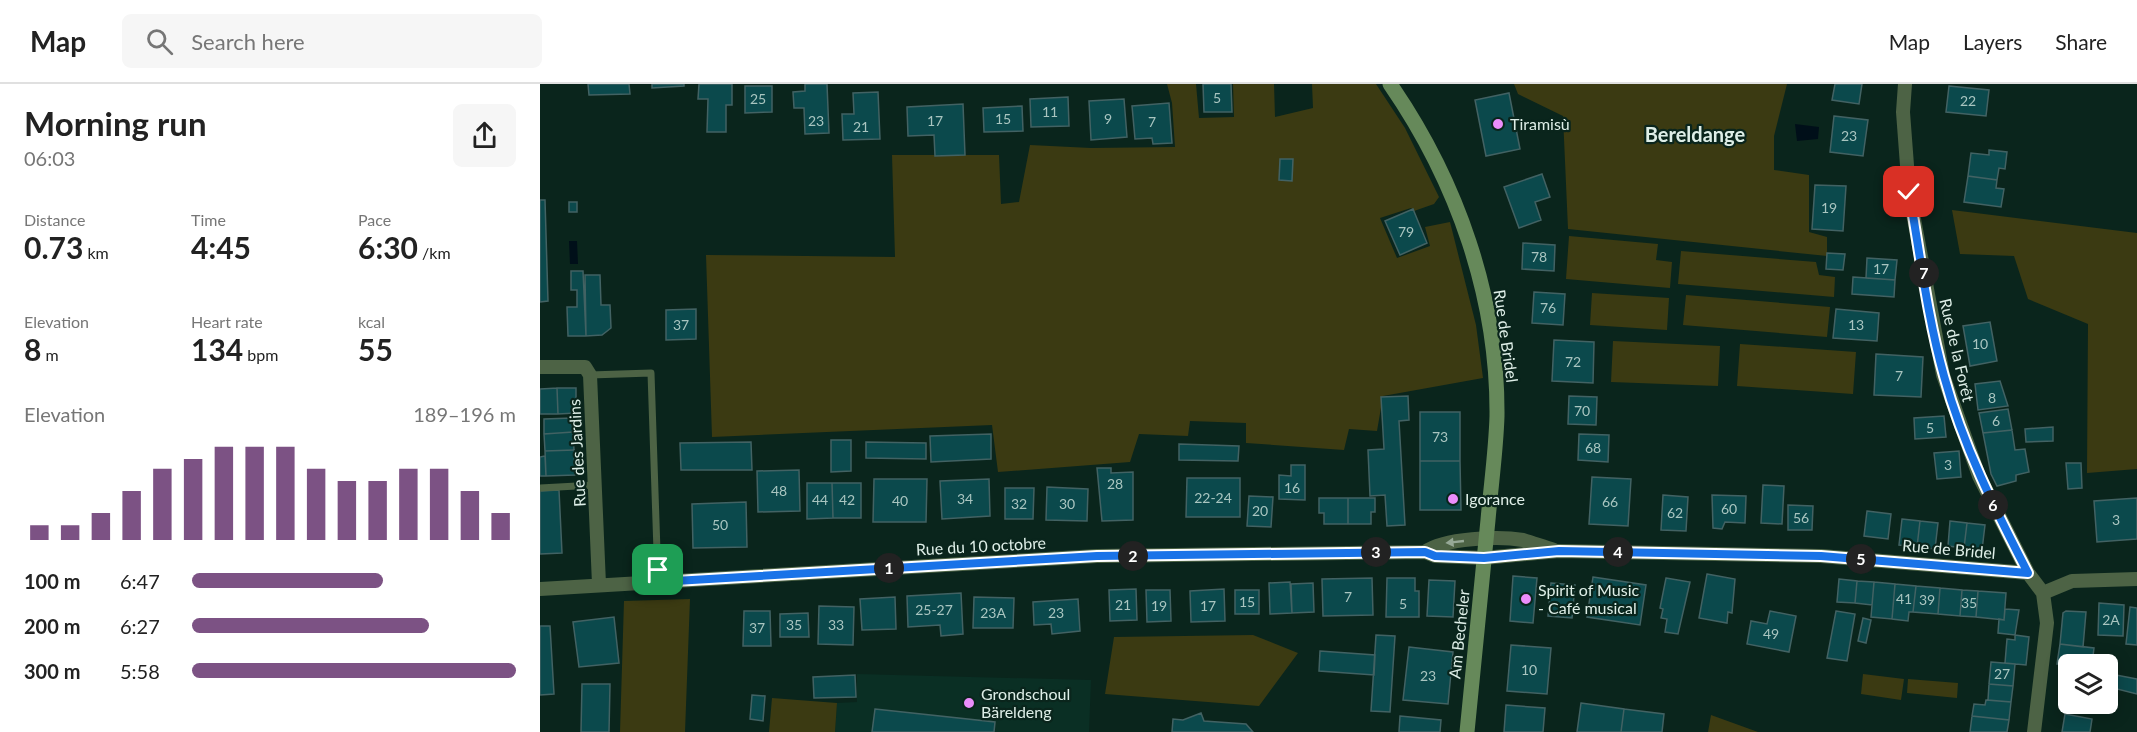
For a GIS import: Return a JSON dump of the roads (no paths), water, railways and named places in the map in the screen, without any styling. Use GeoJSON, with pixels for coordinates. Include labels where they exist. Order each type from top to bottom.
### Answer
{"type":"FeatureCollection","features":[{"type":"Feature","properties":{"kind":"main road","name":"Rue de Bridel"},"geometry":{"type":"LineString","coordinates":[[1390,84],[1412,116],[1452,195],[1473,254],[1486,306],[1494,360],[1497,416],[1486,539]]}},
{"type":"Feature","properties":{"kind":"main road","name":"Am Becheler"},"geometry":{"type":"LineString","coordinates":[[1467,732],[1486,539]]}},
{"type":"Feature","properties":{"kind":"street","name":"Rue de la Forêt"},"geometry":{"type":"LineString","coordinates":[[1905,84],[1903,112],[1909,192],[1943,375],[1979,476],[2028,573]]}},
{"type":"Feature","properties":{"kind":"street","name":"Rue des Jardins"},"geometry":{"type":"LineString","coordinates":[[540,367],[585,367],[590,375],[600,584]]}},
{"type":"Feature","properties":{"kind":"street","name":"Rue de Bridel"},"geometry":{"type":"LineString","coordinates":[[1486,539],[1521,540],[1559,551]]}},
{"type":"Feature","properties":{"kind":"street","name":"Rue du 10 octobre"},"geometry":{"type":"LineString","coordinates":[[1425,552],[1435,545],[1486,539]]}},
{"type":"Feature","properties":{"kind":"street","name":"Rue de Bridel"},"geometry":{"type":"LineString","coordinates":[[1484,558],[1559,551],[1821,556],[2028,573]]}},
{"type":"Feature","properties":{"kind":"street","name":"Rue du 10 octobre"},"geometry":{"type":"LineString","coordinates":[[540,589],[1097,556],[1425,552],[1435,556],[1484,558]]}},
{"type":"Feature","properties":{"kind":"street"},"geometry":{"type":"LineString","coordinates":[[2028,573],[2043,593],[2047,623],[2034,732]]}},
{"type":"Feature","properties":{"kind":"street"},"geometry":{"type":"LineString","coordinates":[[2043,593],[2072,581],[2137,579]]}},
{"type":"Feature","properties":{"kind":"lane"},"geometry":{"type":"LineString","coordinates":[[590,375],[651,373],[658,582]]}},
{"type":"Feature","properties":{"kind":"lane"},"geometry":{"type":"LineString","coordinates":[[540,488],[595,485]]}},
{"type":"Feature","properties":{"kind":"place","name":"Tiramisù"},"geometry":{"type":"Point","coordinates":[1498,124]}},
{"type":"Feature","properties":{"kind":"place","name":"Igorance"},"geometry":{"type":"Point","coordinates":[1453,499]}},
{"type":"Feature","properties":{"kind":"place","name":"Spirit of Music - Café musical"},"geometry":{"type":"Point","coordinates":[1526,599]}},
{"type":"Feature","properties":{"kind":"place","name":"Grondschoul Bäreldeng"},"geometry":{"type":"Point","coordinates":[969,703]}},
{"type":"Feature","properties":{"kind":"district","name":"Bereldange"},"geometry":{"type":"Point","coordinates":[1695,135]}}]}
